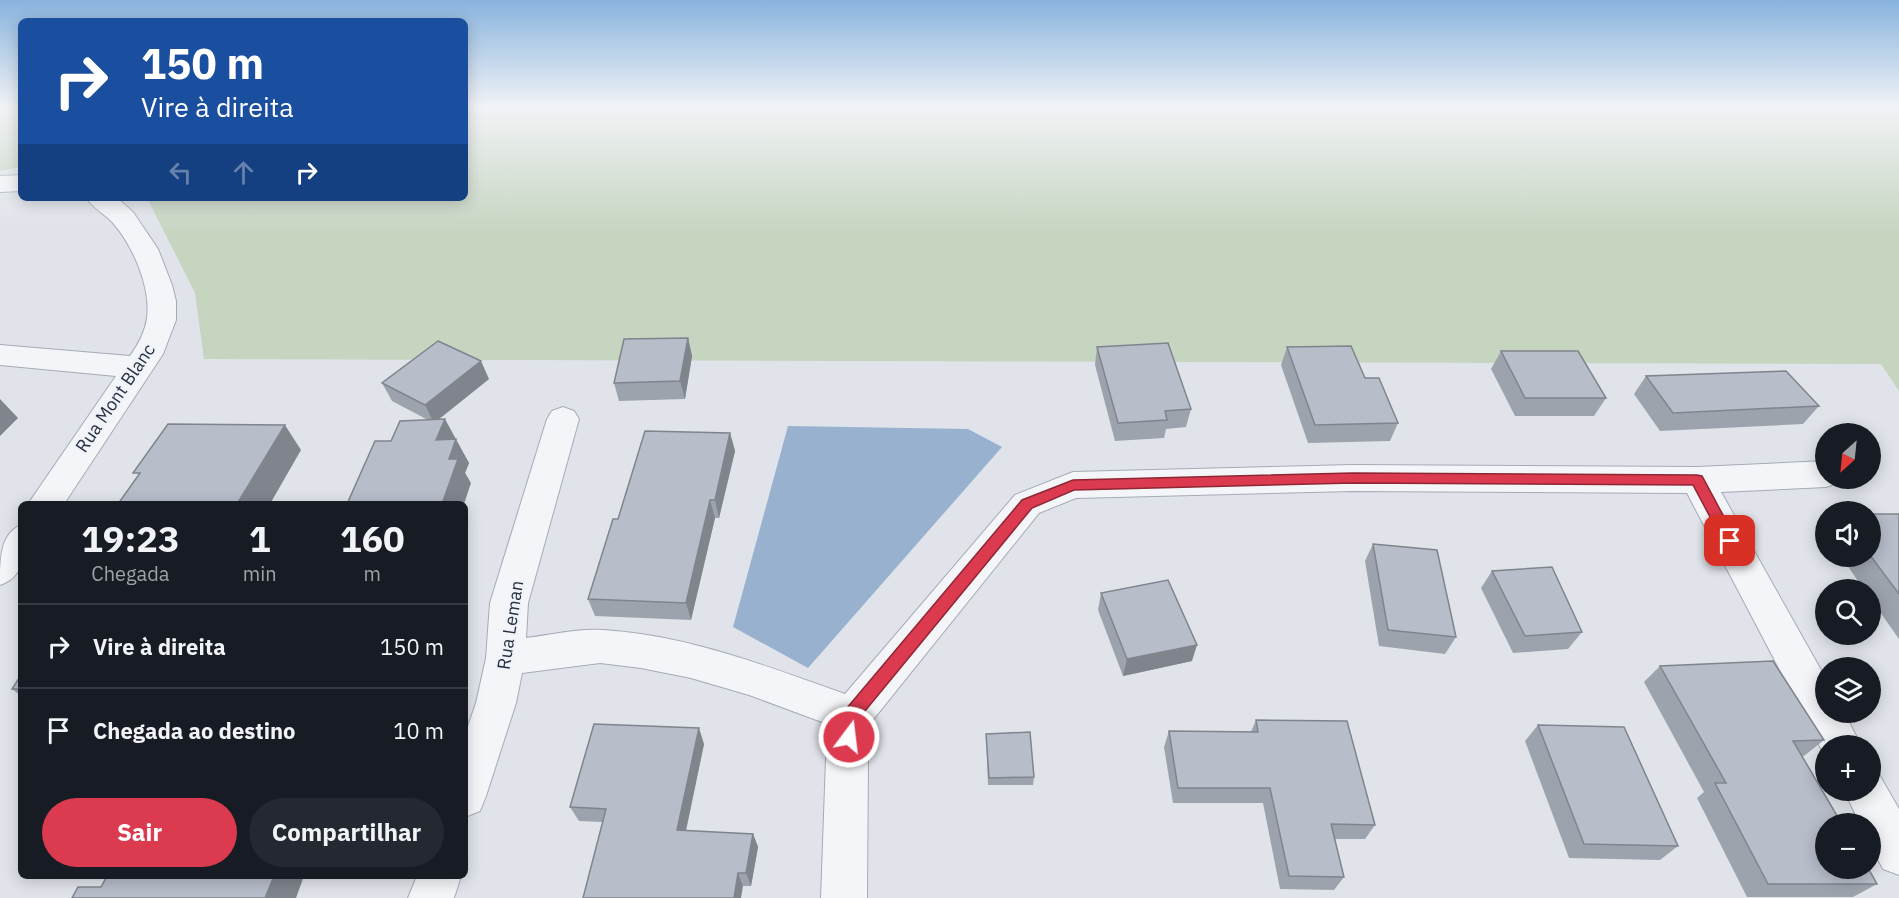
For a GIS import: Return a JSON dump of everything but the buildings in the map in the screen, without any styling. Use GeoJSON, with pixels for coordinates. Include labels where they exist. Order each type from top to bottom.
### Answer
{"type":"FeatureCollection","features":[{"type":"Feature","properties":{"kind":"street"},"geometry":{"type":"LineString","coordinates":[[0,184],[18,183]]}},
{"type":"Feature","properties":{"kind":"street","name":"Rua Mont Blanc"},"geometry":{"type":"LineString","coordinates":[[47,501],[152,347],[162,318],[160,291],[134,234],[122,215],[103,201]]}},
{"type":"Feature","properties":{"kind":"street"},"geometry":{"type":"LineString","coordinates":[[0,355],[137,367]]}},
{"type":"Feature","properties":{"kind":"street","name":"Rua Leman"},"geometry":{"type":"LineString","coordinates":[[468,787],[496,703],[505,658],[509,603],[563,419]]}},
{"type":"Feature","properties":{"kind":"street"},"geometry":{"type":"LineString","coordinates":[[843,898],[847,759],[852,715],[1027,504],[1073,485],[1353,478],[1697,480],[1815,475]]}},
{"type":"Feature","properties":{"kind":"street"},"geometry":{"type":"LineString","coordinates":[[1697,480],[1835,735]]}},
{"type":"Feature","properties":{"kind":"street"},"geometry":{"type":"LineString","coordinates":[[0,570],[18,543]]}},
{"type":"Feature","properties":{"kind":"street"},"geometry":{"type":"LineString","coordinates":[[505,658],[600,646],[641,651],[691,661],[749,678],[852,715]]}},
{"type":"Feature","properties":{"kind":"street"},"geometry":{"type":"LineString","coordinates":[[1871,801],[1899,853]]}},
{"type":"Feature","properties":{"kind":"street"},"geometry":{"type":"LineString","coordinates":[[431,898],[438,879]]}},
{"type":"Feature","properties":{"kind":"green space"},"geometry":{"type":"Polygon","coordinates":[[[0,149],[18,149],[18,168],[0,171],[0,149]]]}},
{"type":"Feature","properties":{"kind":"green space"},"geometry":{"type":"Polygon","coordinates":[[[468,149],[1899,149],[1899,391],[1881,364],[204,359],[195,293],[149,201],[468,201],[468,149]]]}},
{"type":"Feature","properties":{"kind":"water"},"geometry":{"type":"Polygon","coordinates":[[[788,426],[968,429],[1002,447],[808,668],[733,627],[788,426]]]}},
{"type":"Feature","properties":{"kind":"route"},"geometry":{"type":"LineString","coordinates":[[849,737],[852,715],[1027,504],[1073,485],[1353,478],[1697,480],[1730,541]]}}]}
